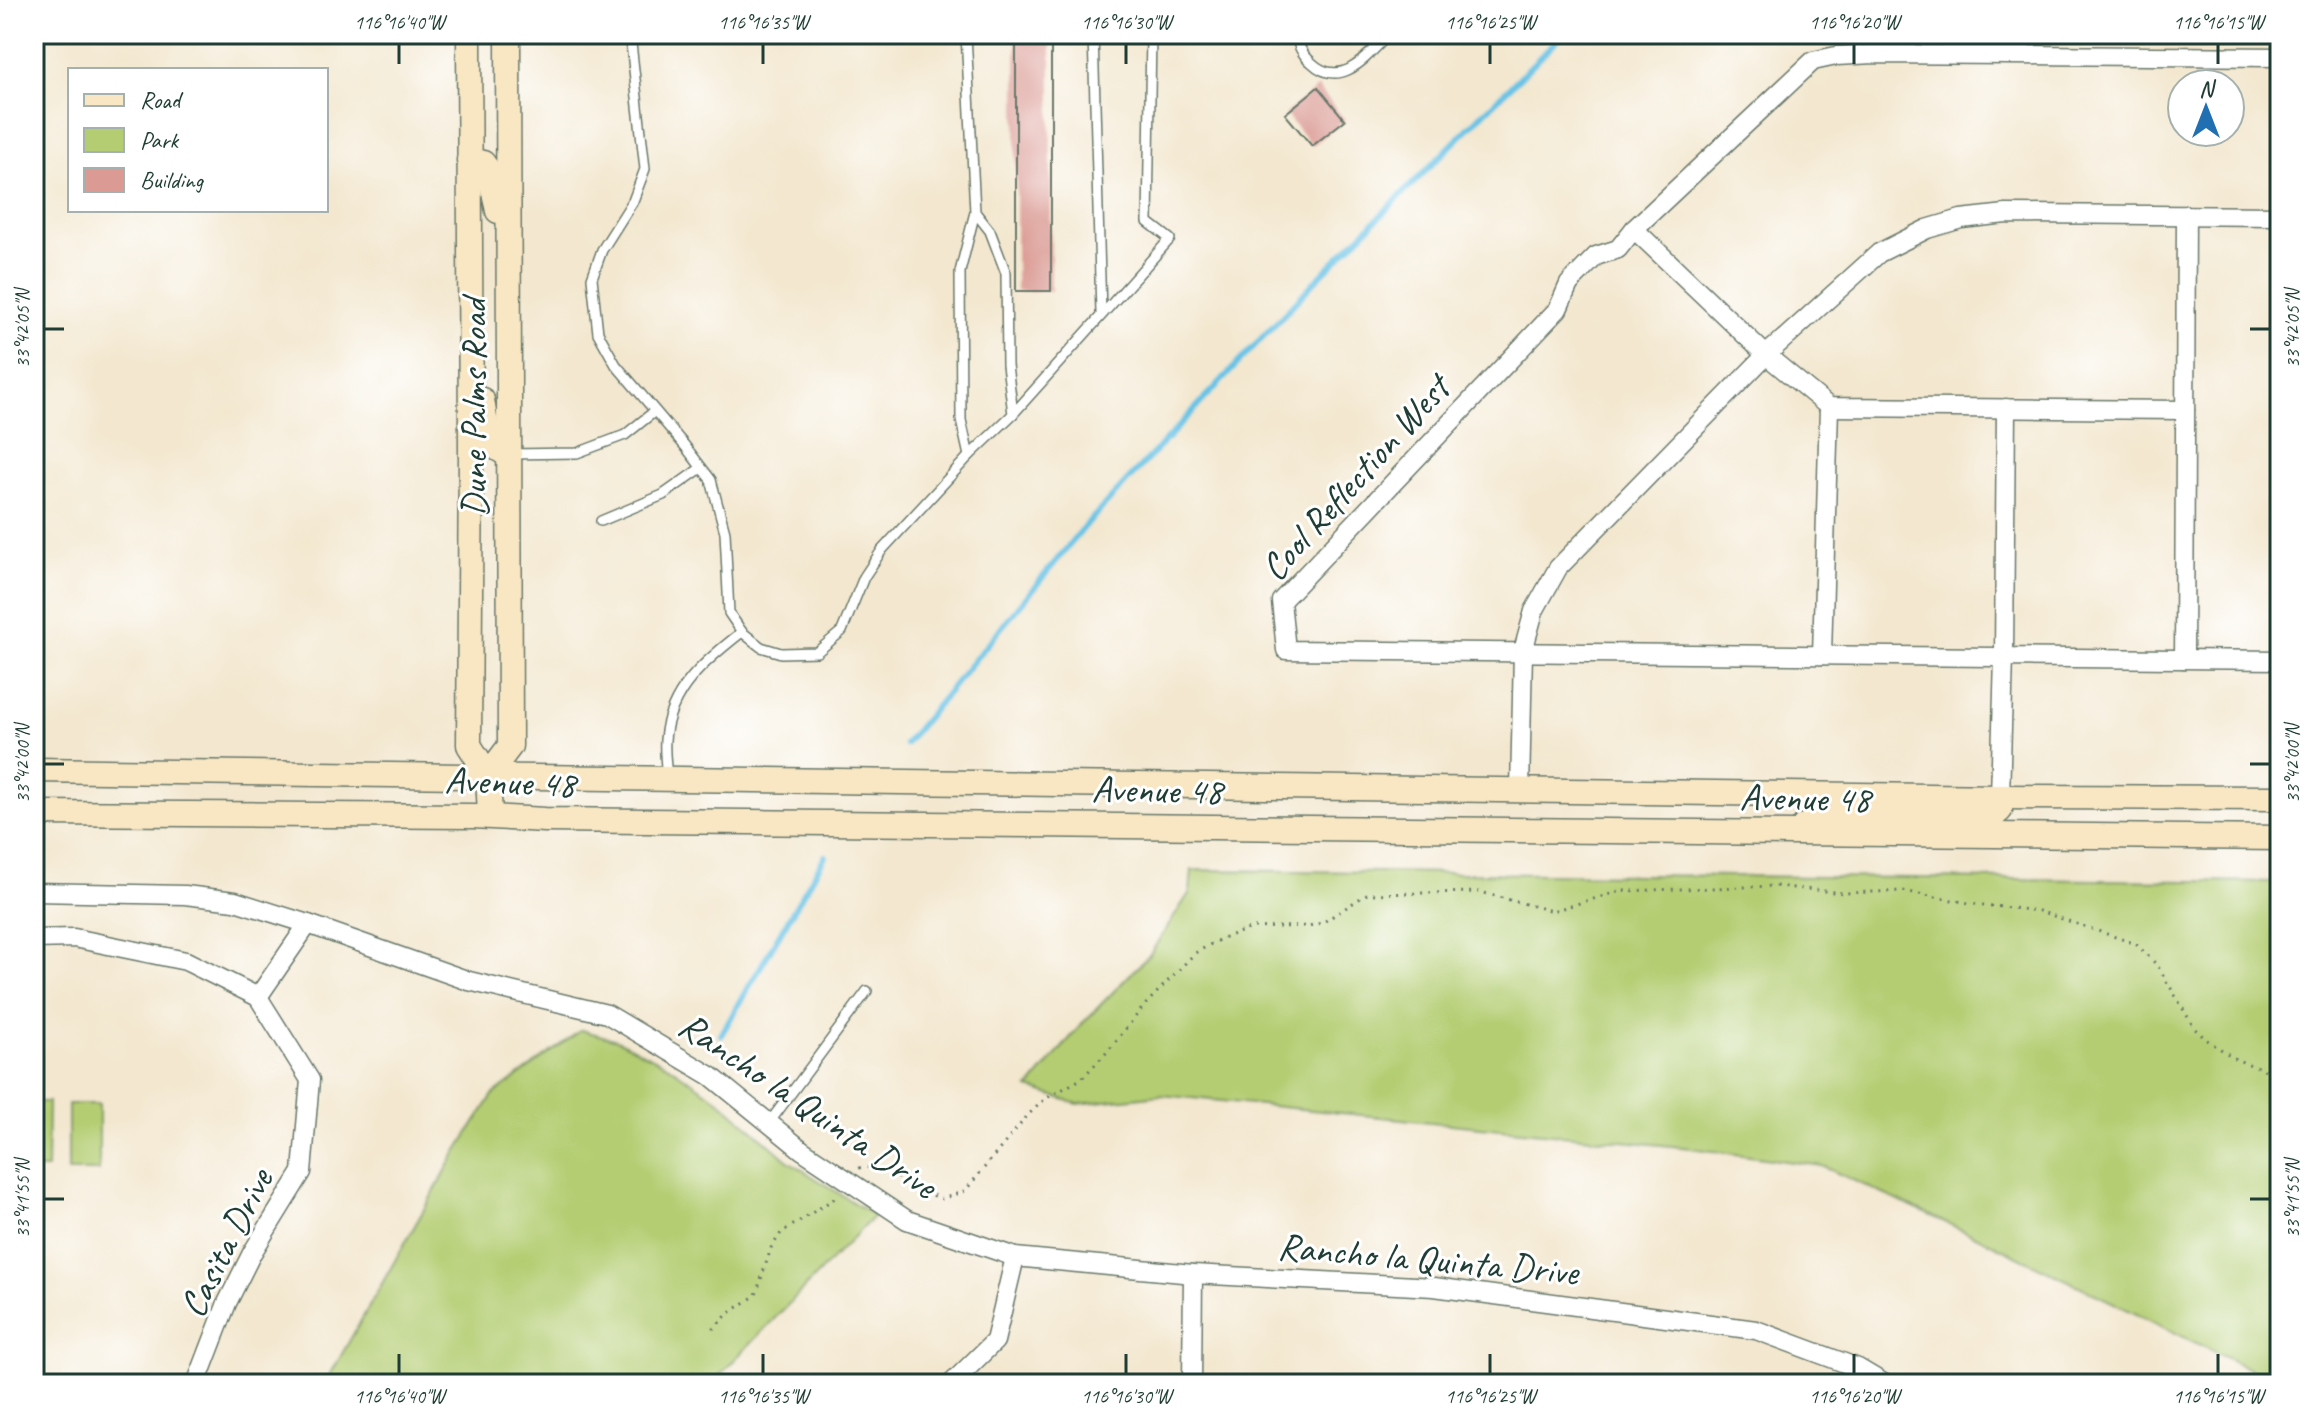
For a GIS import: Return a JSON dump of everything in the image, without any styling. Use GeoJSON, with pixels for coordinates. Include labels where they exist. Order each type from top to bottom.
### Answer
{"type":"FeatureCollection","features":[{"type":"Feature","properties":{"kind":"main road","name":"Dune Palms Road"},"geometry":{"type":"LineString","coordinates":[[469,34],[469,745],[488,775],[490,816]]}},
{"type":"Feature","properties":{"kind":"main road","name":"Dune Palms Road"},"geometry":{"type":"LineString","coordinates":[[488,775],[510,746],[508,34]]}},
{"type":"Feature","properties":{"kind":"main road"},"geometry":{"type":"LineString","coordinates":[[469,160],[483,163],[490,173],[509,264]]}},
{"type":"Feature","properties":{"kind":"main road"},"geometry":{"type":"LineString","coordinates":[[470,343],[489,439],[500,452],[509,454]]}},
{"type":"Feature","properties":{"kind":"main road","name":"Avenue 48"},"geometry":{"type":"LineString","coordinates":[[34,770],[2000,797],[2280,798]]}},
{"type":"Feature","properties":{"kind":"main road"},"geometry":{"type":"LineString","coordinates":[[1520,791],[1521,830]]}},
{"type":"Feature","properties":{"kind":"main road"},"geometry":{"type":"LineString","coordinates":[[1775,834],[1836,817],[1990,819],[2000,810],[2000,797]]}},
{"type":"Feature","properties":{"kind":"main road","name":"Avenue 48"},"geometry":{"type":"LineString","coordinates":[[34,813],[2280,838]]}},
{"type":"Feature","properties":{"kind":"street","name":"Cool Reflection West"},"geometry":{"type":"LineString","coordinates":[[2280,57],[1874,54],[1813,61],[1634,229],[1618,249],[1596,256],[1587,265],[1569,284],[1558,309],[1281,601],[1286,650],[2280,660]]}},
{"type":"Feature","properties":{"kind":"street"},"geometry":{"type":"LineString","coordinates":[[1520,791],[1523,651],[1534,611],[1558,568],[1766,355],[1879,253],[1927,229],[1961,219],[2006,214],[2280,216]]}},
{"type":"Feature","properties":{"kind":"street"},"geometry":{"type":"LineString","coordinates":[[2184,659],[2186,215]]}},
{"type":"Feature","properties":{"kind":"street"},"geometry":{"type":"LineString","coordinates":[[1634,229],[1766,355],[1829,407],[2185,410]]}},
{"type":"Feature","properties":{"kind":"street"},"geometry":{"type":"LineString","coordinates":[[1822,655],[1829,407]]}},
{"type":"Feature","properties":{"kind":"street"},"geometry":{"type":"LineString","coordinates":[[2000,797],[2006,408]]}},
{"type":"Feature","properties":{"kind":"street","name":"Rancho la Quinta Drive"},"geometry":{"type":"LineString","coordinates":[[34,892],[185,895],[235,901],[469,981],[607,1014],[711,1076],[802,1150],[907,1220],[1015,1257],[1193,1274],[1434,1287],[1756,1330],[1858,1368],[1885,1384]]}},
{"type":"Feature","properties":{"kind":"street"},"geometry":{"type":"LineString","coordinates":[[34,939],[74,938],[186,961],[258,997],[308,924]]}},
{"type":"Feature","properties":{"kind":"street","name":"Casita Drive"},"geometry":{"type":"LineString","coordinates":[[196,1384],[227,1303],[252,1253],[302,1172],[310,1080],[258,997]]}},
{"type":"Feature","properties":{"kind":"street"},"geometry":{"type":"LineString","coordinates":[[951,1384],[995,1341],[1015,1257]]}},
{"type":"Feature","properties":{"kind":"street"},"geometry":{"type":"LineString","coordinates":[[1192,1384],[1193,1274]]}},
{"type":"Feature","properties":{"kind":"lane"},"geometry":{"type":"LineString","coordinates":[[630,34],[645,169],[633,201],[602,250],[592,278],[598,333],[616,365],[711,480],[725,532],[729,613],[742,632],[761,647],[781,653],[817,652],[842,631],[864,577],[882,550],[969,456],[1013,414],[1170,239],[1148,222],[1151,34]]}},
{"type":"Feature","properties":{"kind":"lane"},"geometry":{"type":"LineString","coordinates":[[966,34],[975,212],[960,272],[961,420],[969,456]]}},
{"type":"Feature","properties":{"kind":"lane"},"geometry":{"type":"LineString","coordinates":[[1093,34],[1101,313]]}},
{"type":"Feature","properties":{"kind":"lane"},"geometry":{"type":"LineString","coordinates":[[1297,34],[1297,42],[1308,60],[1332,75],[1348,72],[1389,34]]}},
{"type":"Feature","properties":{"kind":"lane"},"geometry":{"type":"LineString","coordinates":[[975,212],[990,231],[1006,273],[1007,365],[1013,414]]}},
{"type":"Feature","properties":{"kind":"lane"},"geometry":{"type":"LineString","coordinates":[[509,454],[577,453],[625,435],[655,411]]}},
{"type":"Feature","properties":{"kind":"lane"},"geometry":{"type":"LineString","coordinates":[[601,521],[663,495],[701,468]]}},
{"type":"Feature","properties":{"kind":"lane"},"geometry":{"type":"LineString","coordinates":[[667,778],[665,739],[673,702],[719,649],[742,632]]}},
{"type":"Feature","properties":{"kind":"lane"},"geometry":{"type":"LineString","coordinates":[[769,1123],[867,991]]}},
{"type":"Feature","properties":{"kind":"path"},"geometry":{"type":"LineString","coordinates":[[857,1170],[868,1166],[942,1199],[965,1191],[1028,1115],[1045,1099],[1081,1079],[1195,953],[1222,938],[1253,928],[1322,923],[1367,894],[1480,892],[1552,911],[1621,891],[1775,886],[1844,893],[1903,891],[1974,904],[2039,911],[2136,944],[2157,965],[2195,1029],[2207,1040],[2237,1060],[2280,1075]]}},
{"type":"Feature","properties":{"kind":"path"},"geometry":{"type":"LineString","coordinates":[[713,1329],[728,1314],[756,1295],[771,1248],[781,1233],[835,1198]]}},
{"type":"Feature","properties":{"kind":"green space"},"geometry":{"type":"Polygon","coordinates":[[[1192,870],[2280,882],[2280,1384],[1995,1245],[1822,1166],[1691,1148],[1161,1095],[1078,1104],[1029,1088],[1080,1026],[1150,954],[1190,892],[1192,870]]]}},
{"type":"Feature","properties":{"kind":"green space"},"geometry":{"type":"Polygon","coordinates":[[[581,1030],[617,1040],[669,1066],[720,1101],[787,1160],[874,1216],[711,1384],[325,1384],[456,1153],[493,1095],[581,1030]]]}},
{"type":"Feature","properties":{"kind":"green space"},"geometry":{"type":"Polygon","coordinates":[[[34,1102],[48,1102],[47,1169],[34,1169],[34,1102]]]}},
{"type":"Feature","properties":{"kind":"green space"},"geometry":{"type":"Polygon","coordinates":[[[68,1104],[99,1104],[99,1171],[68,1171],[68,1104]]]}},
{"type":"Feature","properties":{"kind":"building"},"geometry":{"type":"Polygon","coordinates":[[[1016,34],[1051,34],[1051,291],[1016,291],[1016,34]]]}},
{"type":"Feature","properties":{"kind":"building"},"geometry":{"type":"Polygon","coordinates":[[[1318,87],[1345,120],[1312,146],[1285,114],[1318,87]]]}},
{"type":"Feature","properties":{"kind":"waterway"},"geometry":{"type":"LineString","coordinates":[[905,744],[1086,525],[1318,278],[1563,34]]}},
{"type":"Feature","properties":{"kind":"waterway"},"geometry":{"type":"LineString","coordinates":[[721,1035],[825,856]]}}]}
